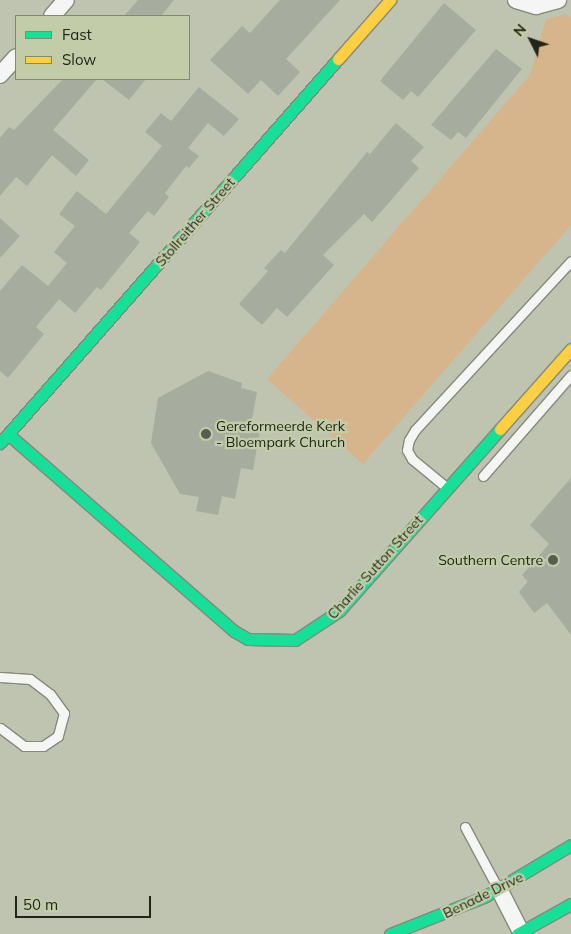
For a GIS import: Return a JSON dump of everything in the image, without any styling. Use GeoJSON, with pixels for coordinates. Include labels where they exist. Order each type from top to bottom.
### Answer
{"type":"FeatureCollection","features":[{"type":"Feature","properties":{"kind":"street"},"geometry":{"type":"LineString","coordinates":[[53,15],[66,0]]}},
{"type":"Feature","properties":{"kind":"street","name":"Stollreither Street"},"geometry":{"type":"LineString","coordinates":[[0,443],[390,0]]}},
{"type":"Feature","properties":{"kind":"street"},"geometry":{"type":"LineString","coordinates":[[516,0],[536,6],[558,0]]}},
{"type":"Feature","properties":{"kind":"street"},"geometry":{"type":"LineString","coordinates":[[0,75],[15,58]]}},
{"type":"Feature","properties":{"kind":"street","name":"Charlie Sutton Street"},"geometry":{"type":"LineString","coordinates":[[8,434],[210,613],[248,639],[264,641],[295,640],[338,611],[446,487],[571,349]]}},
{"type":"Feature","properties":{"kind":"street","name":"Benade Drive"},"geometry":{"type":"LineString","coordinates":[[390,934],[439,917],[498,889],[571,845]]}},
{"type":"Feature","properties":{"kind":"street"},"geometry":{"type":"LineString","coordinates":[[498,889],[520,933],[571,904]]}},
{"type":"Feature","properties":{"kind":"lane"},"geometry":{"type":"LineString","coordinates":[[446,487],[412,459],[407,450],[409,440],[415,430],[571,261]]}},
{"type":"Feature","properties":{"kind":"lane"},"geometry":{"type":"LineString","coordinates":[[483,476],[571,375]]}},
{"type":"Feature","properties":{"kind":"lane"},"geometry":{"type":"LineString","coordinates":[[474,456],[483,476]]}},
{"type":"Feature","properties":{"kind":"lane"},"geometry":{"type":"LineString","coordinates":[[458,474],[483,476]]}},
{"type":"Feature","properties":{"kind":"lane"},"geometry":{"type":"LineString","coordinates":[[0,677],[30,679],[50,694],[64,713],[58,736],[43,746],[24,746],[0,728]]}},
{"type":"Feature","properties":{"kind":"lane"},"geometry":{"type":"LineString","coordinates":[[465,827],[498,889]]}},
{"type":"Feature","properties":{"kind":"shaded area"},"geometry":{"type":"Polygon","coordinates":[[[567,14],[571,17],[571,225],[363,464],[267,379],[530,75],[546,19],[567,14]]]}},
{"type":"Feature","properties":{"kind":"building"},"geometry":{"type":"Polygon","coordinates":[[[138,0],[174,0],[162,15],[125,15],[138,0]]]}},
{"type":"Feature","properties":{"kind":"building"},"geometry":{"type":"Polygon","coordinates":[[[280,0],[340,0],[286,59],[300,72],[278,96],[261,80],[248,94],[210,60],[242,26],[250,33],[280,0]]]}},
{"type":"Feature","properties":{"kind":"building"},"geometry":{"type":"Polygon","coordinates":[[[444,3],[476,30],[418,97],[411,91],[403,100],[380,81],[444,3]]]}},
{"type":"Feature","properties":{"kind":"building"},"geometry":{"type":"Polygon","coordinates":[[[496,49],[522,69],[466,138],[458,132],[451,140],[431,125],[496,49]]]}},
{"type":"Feature","properties":{"kind":"building"},"geometry":{"type":"Polygon","coordinates":[[[62,80],[96,80],[53,130],[89,160],[76,176],[52,155],[27,186],[16,177],[0,196],[0,138],[9,127],[14,130],[62,80]]]}},
{"type":"Feature","properties":{"kind":"building"},"geometry":{"type":"Polygon","coordinates":[[[103,80],[145,80],[129,100],[103,80]]]}},
{"type":"Feature","properties":{"kind":"building"},"geometry":{"type":"Polygon","coordinates":[[[199,87],[239,119],[224,136],[208,123],[188,148],[199,156],[189,168],[186,166],[165,193],[169,197],[154,216],[148,211],[129,233],[140,242],[101,290],[97,287],[75,313],[59,299],[36,327],[44,334],[8,378],[0,371],[0,291],[22,265],[48,286],[67,263],[54,252],[75,226],[59,214],[77,191],[106,214],[162,146],[145,132],[161,113],[171,121],[199,87]]]}},
{"type":"Feature","properties":{"kind":"building"},"geometry":{"type":"Polygon","coordinates":[[[396,123],[424,147],[411,161],[419,168],[372,222],[364,214],[323,255],[334,265],[287,317],[277,308],[262,325],[239,304],[268,271],[264,268],[281,250],[285,253],[367,152],[370,154],[396,123]]]}},
{"type":"Feature","properties":{"kind":"building"},"geometry":{"type":"Polygon","coordinates":[[[0,218],[20,236],[0,258],[0,218]]]}},
{"type":"Feature","properties":{"kind":"building","name":"Gereformeerde Kerk - Bloempark Church"},"geometry":{"type":"Polygon","coordinates":[[[208,371],[242,383],[241,388],[257,392],[251,424],[261,425],[253,470],[241,468],[235,499],[222,496],[218,515],[196,511],[199,497],[180,494],[151,443],[158,398],[208,371]]]}},
{"type":"Feature","properties":{"kind":"building","name":"Southern Centre"},"geometry":{"type":"Polygon","coordinates":[[[571,478],[571,635],[547,603],[534,613],[519,592],[528,581],[522,575],[549,544],[530,525],[571,478]]]}},
{"type":"Feature","properties":{"kind":"traffic: fast"},"geometry":{"type":"LineString","coordinates":[[0,443],[338,59]]}},
{"type":"Feature","properties":{"kind":"traffic: fast"},"geometry":{"type":"LineString","coordinates":[[8,434],[234,631],[248,639],[295,640],[339,611],[500,429]]}},
{"type":"Feature","properties":{"kind":"traffic: fast"},"geometry":{"type":"LineString","coordinates":[[390,934],[484,897],[571,845]]}},
{"type":"Feature","properties":{"kind":"traffic: fast"},"geometry":{"type":"LineString","coordinates":[[517,934],[571,904]]}},
{"type":"Feature","properties":{"kind":"traffic: slow"},"geometry":{"type":"LineString","coordinates":[[338,59],[390,0]]}},
{"type":"Feature","properties":{"kind":"traffic: slow"},"geometry":{"type":"LineString","coordinates":[[500,429],[571,349]]}},
{"type":"Feature","properties":{"kind":"place","name":"Gereformeerde Kerk - Bloempark Church"},"geometry":{"type":"Point","coordinates":[206,434]}},
{"type":"Feature","properties":{"kind":"place","name":"Southern Centre"},"geometry":{"type":"Point","coordinates":[553,560]}}]}
